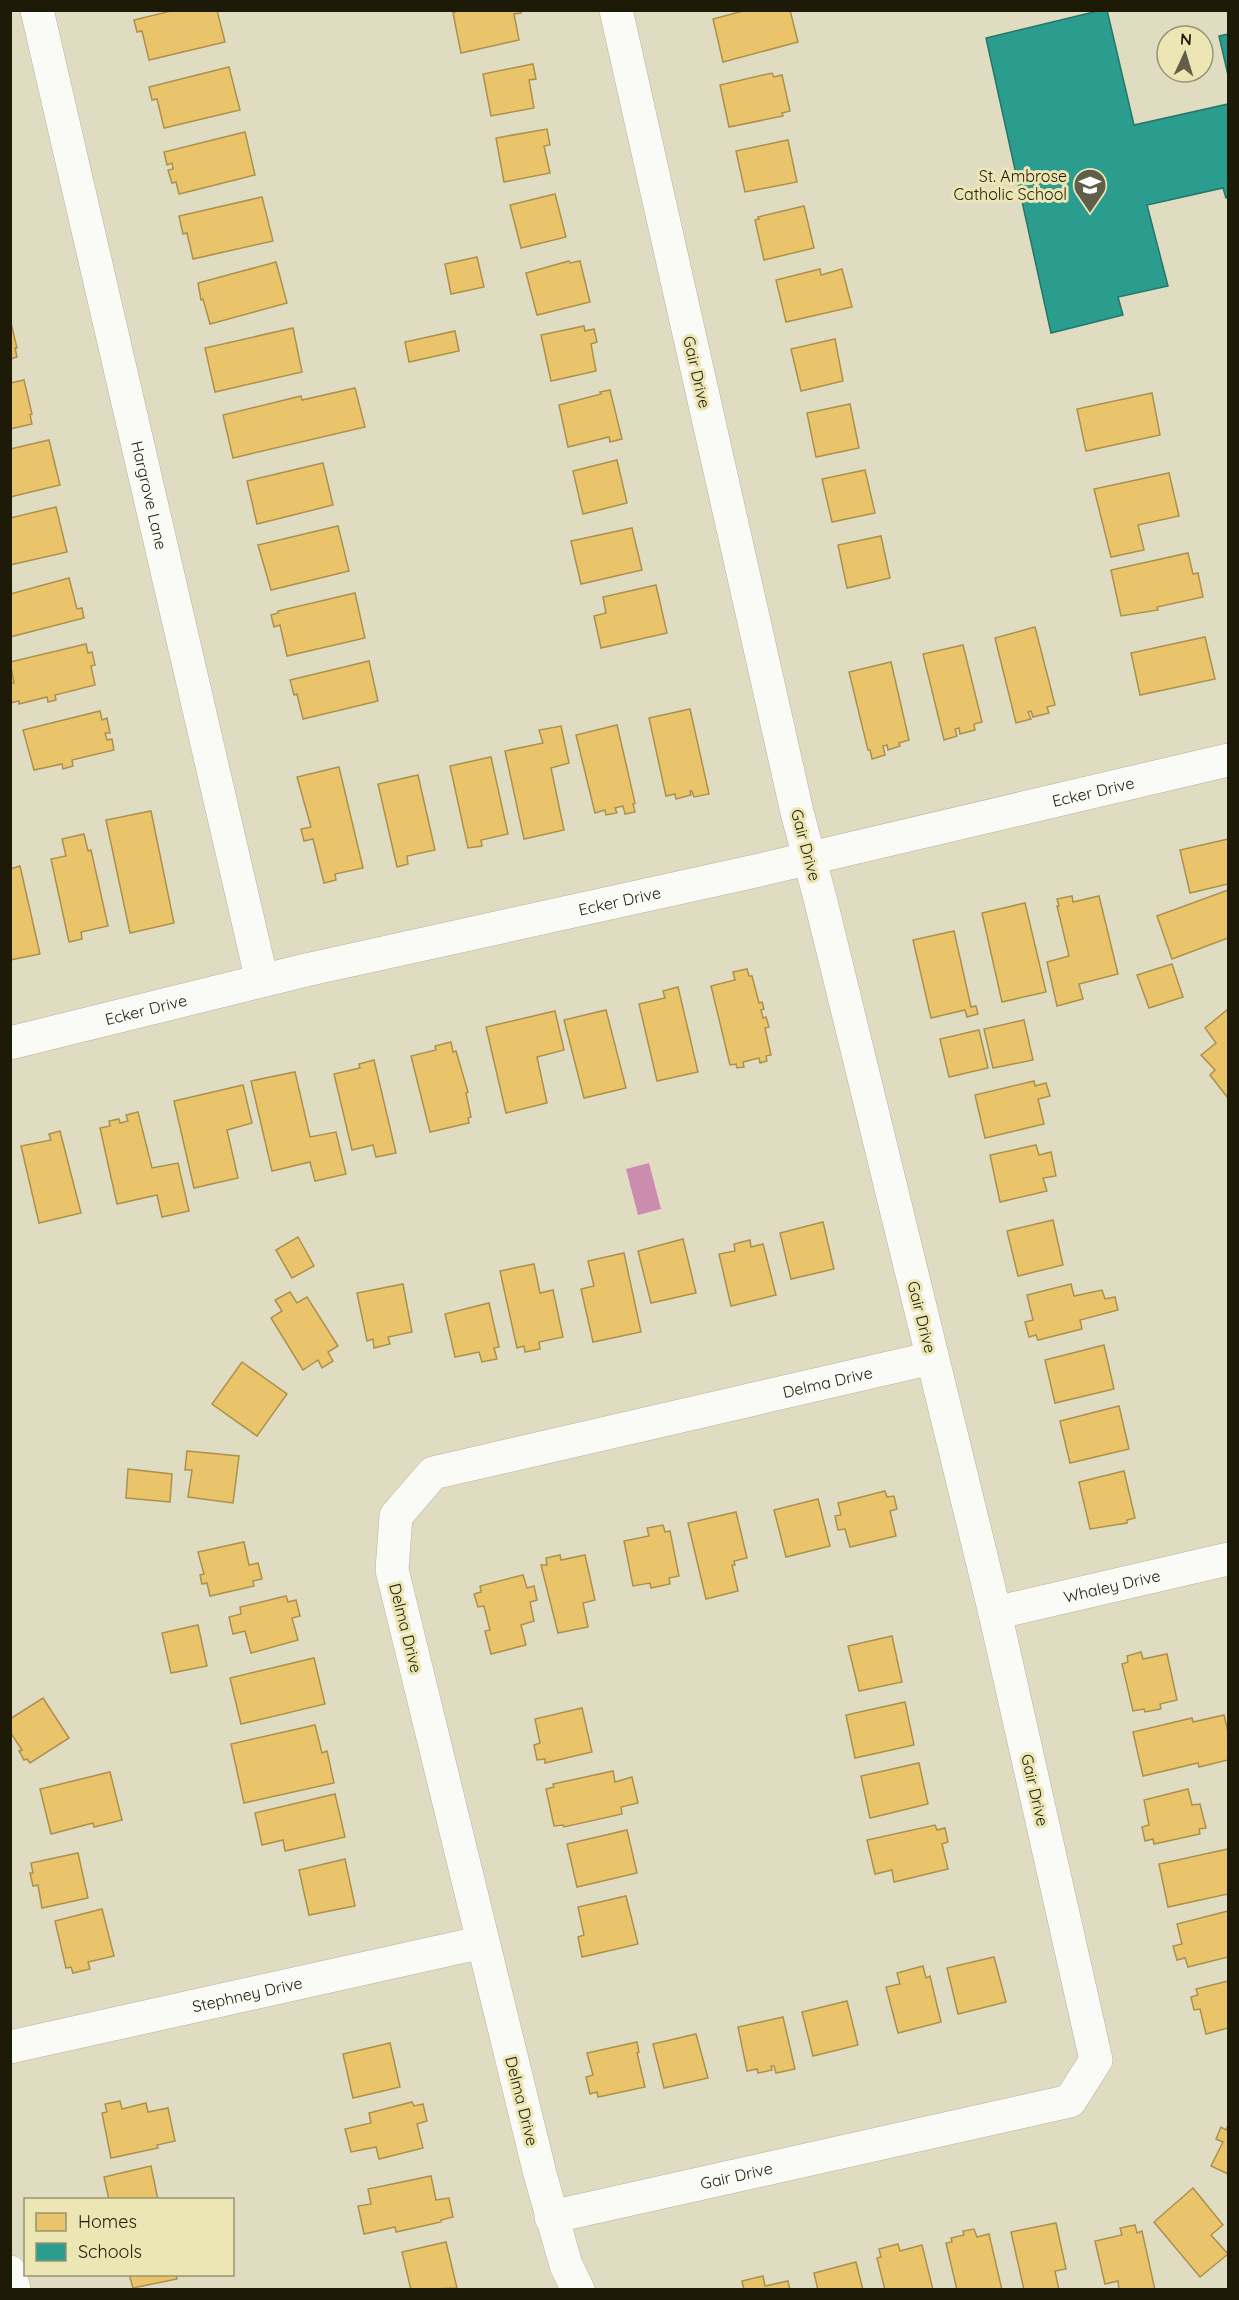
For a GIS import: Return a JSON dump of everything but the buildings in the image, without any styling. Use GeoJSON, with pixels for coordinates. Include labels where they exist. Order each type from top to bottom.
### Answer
{"type":"FeatureCollection","features":[{"type":"Feature","properties":{"kind":"street","name":"Hargrove Lane"},"geometry":{"type":"LineString","coordinates":[[37,10],[262,981]]}},
{"type":"Feature","properties":{"kind":"street","name":"Gair Drive"},"geometry":{"type":"LineString","coordinates":[[551,2217],[1070,2101],[1096,2060],[995,1613],[797,812],[615,10]]}},
{"type":"Feature","properties":{"kind":"street","name":"Ecker Drive"},"geometry":{"type":"LineString","coordinates":[[10,1043],[262,981],[809,858],[1228,760]]}},
{"type":"Feature","properties":{"kind":"street","name":"Delma Drive"},"geometry":{"type":"LineString","coordinates":[[578,2289],[566,2265],[551,2217],[392,1570],[396,1516],[433,1473],[932,1358]]}},
{"type":"Feature","properties":{"kind":"street","name":"Whaley Drive"},"geometry":{"type":"LineString","coordinates":[[995,1613],[1228,1559]]}},
{"type":"Feature","properties":{"kind":"street","name":"Stephney Drive"},"geometry":{"type":"LineString","coordinates":[[10,2048],[483,1942]]}},
{"type":"Feature","properties":{"kind":"street"},"geometry":{"type":"LineString","coordinates":[[10,2272],[14,2289]]}},
{"type":"Feature","properties":{"kind":"shaded area"},"geometry":{"type":"Polygon","coordinates":[[[649,1163],[661,1209],[638,1215],[626,1169],[649,1163]]]}},
{"type":"Feature","properties":{"kind":"place","name":"St. Ambrose Catholic School"},"geometry":{"type":"Point","coordinates":[1090,214]}}]}
